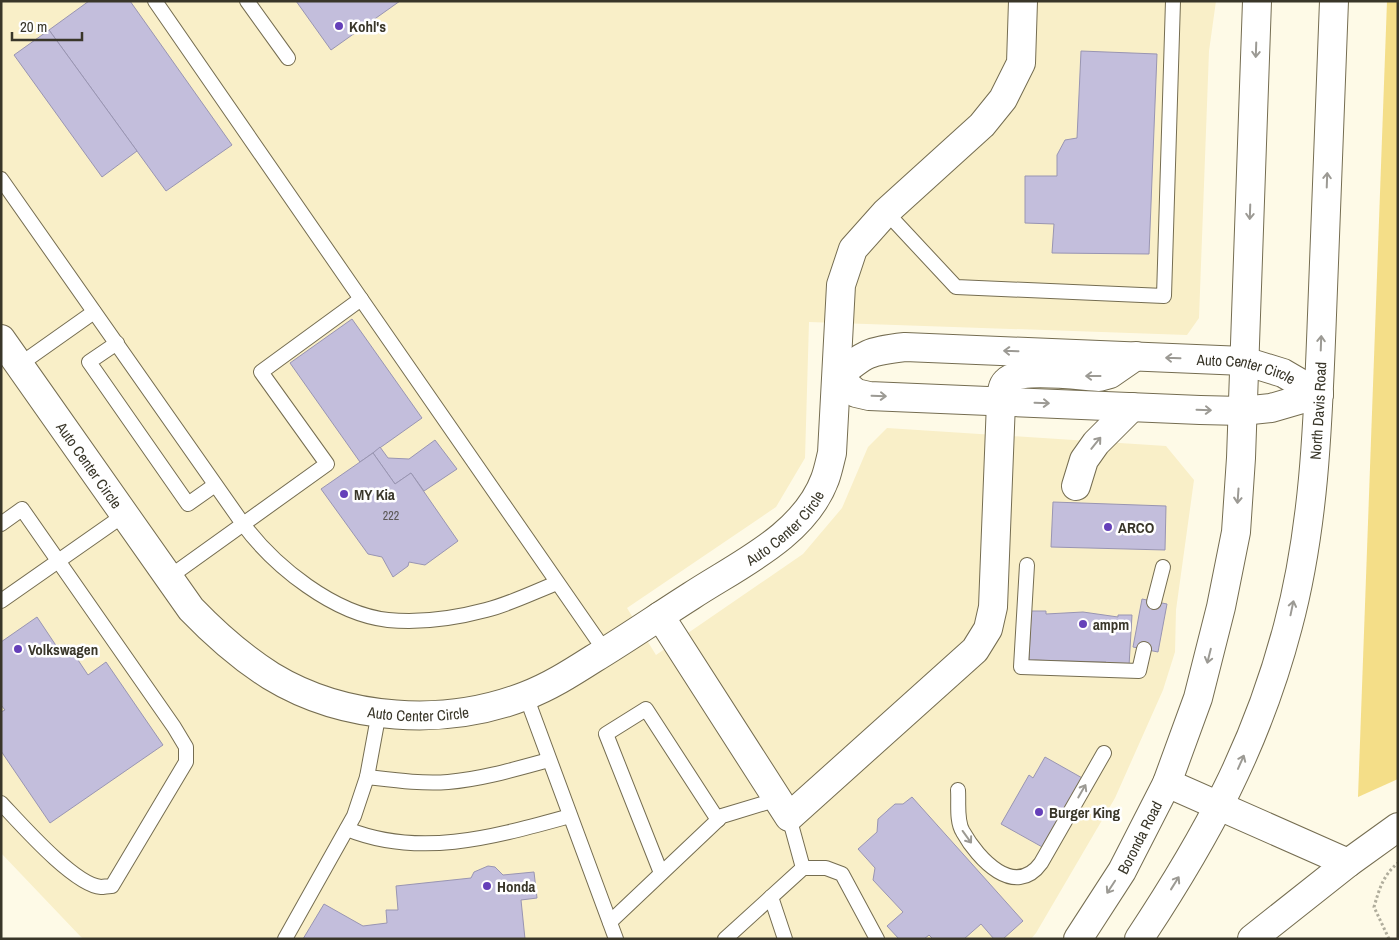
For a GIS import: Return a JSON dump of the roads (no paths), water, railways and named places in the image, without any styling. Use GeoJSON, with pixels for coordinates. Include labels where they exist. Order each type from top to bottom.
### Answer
{"type":"FeatureCollection","features":[{"type":"Feature","properties":{"kind":"street"},"geometry":{"type":"LineString","coordinates":[[837,377],[841,285],[853,249],[886,212],[982,125],[1003,99],[1021,63],[1023,1]]}},
{"type":"Feature","properties":{"kind":"street"},"geometry":{"type":"LineString","coordinates":[[1167,783],[1198,698],[1221,607],[1236,532],[1257,1]]}},
{"type":"Feature","properties":{"kind":"street","name":"North Davis Road"},"geometry":{"type":"LineString","coordinates":[[1220,806],[1242,760],[1288,626],[1300,570],[1312,487],[1319,394],[1334,1]]}},
{"type":"Feature","properties":{"kind":"street","name":"Auto Center Circle"},"geometry":{"type":"LineString","coordinates":[[1,339],[168,578],[191,609],[215,634],[242,657],[273,677],[334,702],[379,712],[427,715],[454,714],[479,710],[526,696],[553,683],[605,652],[780,537],[807,511],[826,478],[832,453],[837,377],[857,360],[874,350],[905,347],[1244,361],[1283,373],[1319,394]]}},
{"type":"Feature","properties":{"kind":"street"},"geometry":{"type":"LineString","coordinates":[[660,616],[784,808],[974,650],[988,630],[993,607],[1003,386],[1007,381],[1024,374],[1099,377],[1110,374],[1136,356]]}},
{"type":"Feature","properties":{"kind":"street","name":"Auto Center Circle"},"geometry":{"type":"LineString","coordinates":[[837,377],[856,393],[869,396],[1242,411],[1271,408],[1319,394]]}},
{"type":"Feature","properties":{"kind":"street"},"geometry":{"type":"LineString","coordinates":[[1076,486],[1084,460],[1110,426],[1132,407]]}},
{"type":"Feature","properties":{"kind":"street","name":"Boronda Road"},"geometry":{"type":"LineString","coordinates":[[1078,939],[1122,871],[1167,783],[1348,863]]}},
{"type":"Feature","properties":{"kind":"street"},"geometry":{"type":"LineString","coordinates":[[1139,939],[1176,883],[1220,806]]}},
{"type":"Feature","properties":{"kind":"street"},"geometry":{"type":"LineString","coordinates":[[1252,939],[1348,863],[1398,827]]}},
{"type":"Feature","properties":{"kind":"lane"},"geometry":{"type":"LineString","coordinates":[[155,1],[605,652]]}},
{"type":"Feature","properties":{"kind":"lane"},"geometry":{"type":"LineString","coordinates":[[247,1],[288,58]]}},
{"type":"Feature","properties":{"kind":"lane"},"geometry":{"type":"LineString","coordinates":[[886,212],[956,288],[1164,296],[1173,1]]}},
{"type":"Feature","properties":{"kind":"lane"},"geometry":{"type":"LineString","coordinates":[[1,179],[243,524],[294,576],[335,604],[388,620],[435,619],[487,610],[557,583]]}},
{"type":"Feature","properties":{"kind":"lane"},"geometry":{"type":"LineString","coordinates":[[168,578],[327,464],[261,372],[361,299]]}},
{"type":"Feature","properties":{"kind":"lane"},"geometry":{"type":"LineString","coordinates":[[19,365],[94,312]]}},
{"type":"Feature","properties":{"kind":"lane"},"geometry":{"type":"LineString","coordinates":[[117,343],[89,362],[182,496],[188,504],[216,485]]}},
{"type":"Feature","properties":{"kind":"lane"},"geometry":{"type":"LineString","coordinates":[[1,524],[22,509],[186,747],[186,762],[112,886],[100,887],[88,883],[69,870],[1,803]]}},
{"type":"Feature","properties":{"kind":"lane"},"geometry":{"type":"LineString","coordinates":[[1,600],[124,515]]}},
{"type":"Feature","properties":{"kind":"lane"},"geometry":{"type":"LineString","coordinates":[[1027,565],[1021,667],[1138,671],[1144,649]]}},
{"type":"Feature","properties":{"kind":"lane"},"geometry":{"type":"LineString","coordinates":[[1154,602],[1163,567]]}},
{"type":"Feature","properties":{"kind":"lane"},"geometry":{"type":"LineString","coordinates":[[526,696],[616,939]]}},
{"type":"Feature","properties":{"kind":"lane"},"geometry":{"type":"LineString","coordinates":[[661,873],[606,734],[646,708],[718,820]]}},
{"type":"Feature","properties":{"kind":"lane"},"geometry":{"type":"LineString","coordinates":[[285,939],[354,816],[367,777],[379,712]]}},
{"type":"Feature","properties":{"kind":"lane"},"geometry":{"type":"LineString","coordinates":[[958,790],[960,824],[963,832],[985,859],[998,871],[1013,879],[1020,879],[1035,871],[1041,863],[1104,753]]}},
{"type":"Feature","properties":{"kind":"lane"},"geometry":{"type":"LineString","coordinates":[[367,777],[400,781],[446,782],[499,774],[550,760]]}},
{"type":"Feature","properties":{"kind":"lane"},"geometry":{"type":"LineString","coordinates":[[610,922],[722,816],[784,808],[804,868]]}},
{"type":"Feature","properties":{"kind":"lane"},"geometry":{"type":"LineString","coordinates":[[347,829],[366,837],[398,843],[439,844],[474,840],[570,816]]}},
{"type":"Feature","properties":{"kind":"lane"},"geometry":{"type":"LineString","coordinates":[[725,939],[804,868],[826,868],[842,874],[876,939]]}},
{"type":"Feature","properties":{"kind":"lane"},"geometry":{"type":"LineString","coordinates":[[772,897],[785,939]]}},
{"type":"Feature","properties":{"kind":"place","name":"Kohl's"},"geometry":{"type":"Point","coordinates":[339,26]}},
{"type":"Feature","properties":{"kind":"place","name":"MY Kia"},"geometry":{"type":"Point","coordinates":[344,494]}},
{"type":"Feature","properties":{"kind":"place","name":"ARCO"},"geometry":{"type":"Point","coordinates":[1108,527]}},
{"type":"Feature","properties":{"kind":"place","name":"ampm"},"geometry":{"type":"Point","coordinates":[1083,624]}},
{"type":"Feature","properties":{"kind":"place","name":"Volkswagen"},"geometry":{"type":"Point","coordinates":[18,649]}},
{"type":"Feature","properties":{"kind":"place","name":"Burger King"},"geometry":{"type":"Point","coordinates":[1039,812]}},
{"type":"Feature","properties":{"kind":"place","name":"Honda"},"geometry":{"type":"Point","coordinates":[487,886]}}]}
